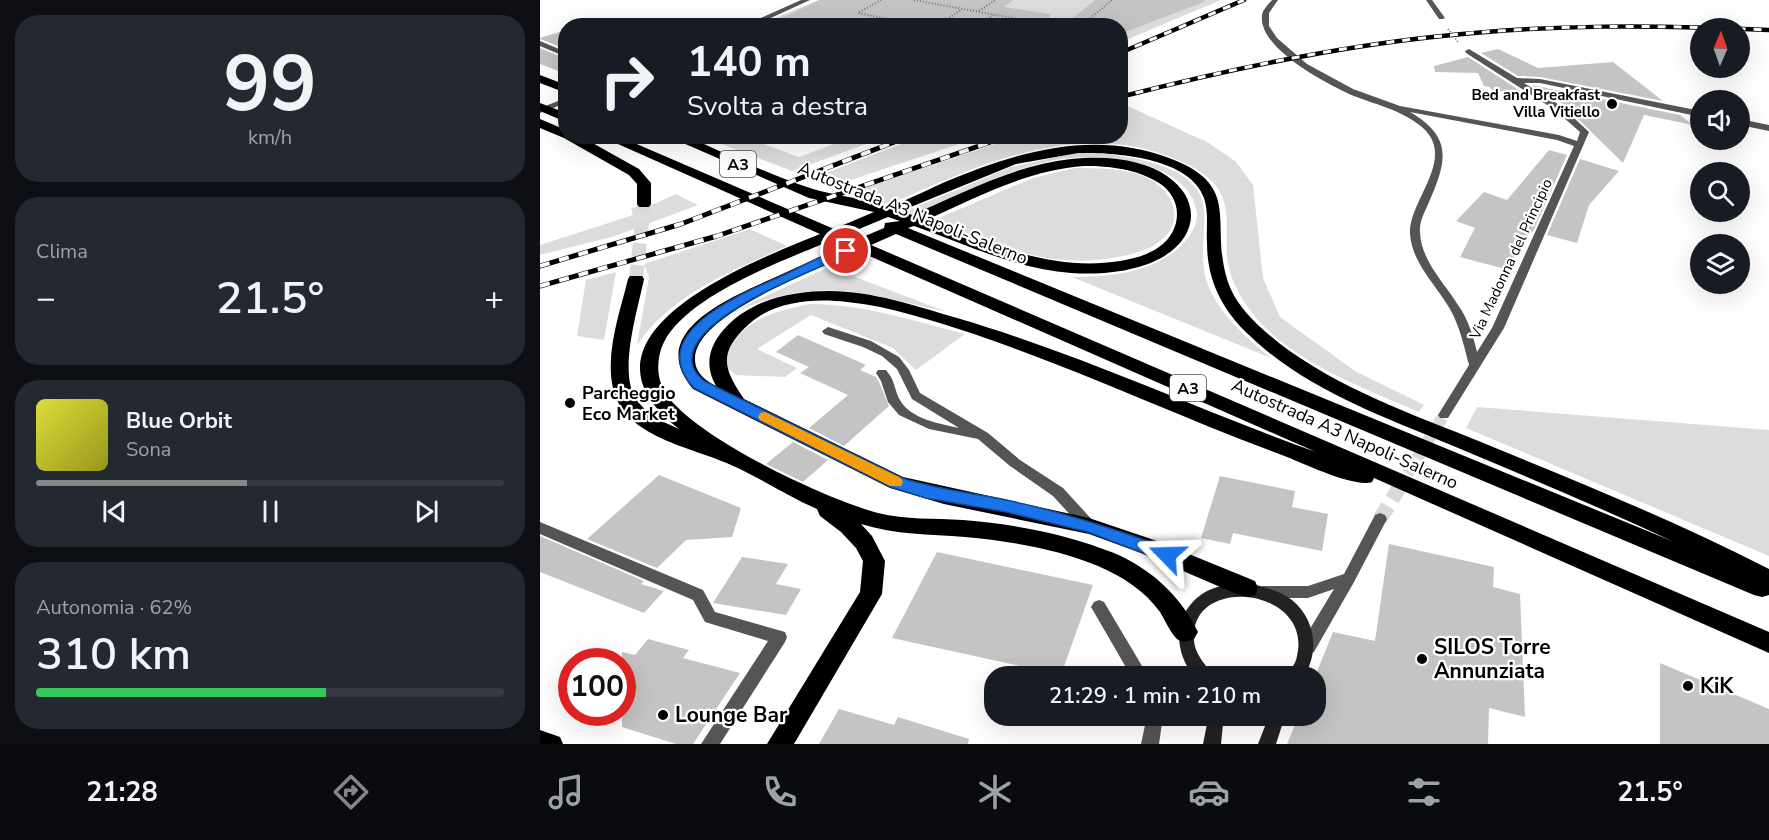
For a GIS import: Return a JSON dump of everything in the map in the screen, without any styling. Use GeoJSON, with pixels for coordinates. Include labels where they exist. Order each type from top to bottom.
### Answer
{"type":"FeatureCollection","features":[{"type":"Feature","properties":{"kind":"highway"},"geometry":{"type":"LineString","coordinates":[[540,79],[558,87]]}},
{"type":"Feature","properties":{"kind":"highway"},"geometry":{"type":"LineString","coordinates":[[540,109],[558,115]]}},
{"type":"Feature","properties":{"kind":"highway"},"geometry":{"type":"LineString","coordinates":[[540,123],[558,132]]}},
{"type":"Feature","properties":{"kind":"highway"},"geometry":{"type":"LineString","coordinates":[[582,144],[634,172],[644,183],[644,204]]}},
{"type":"Feature","properties":{"kind":"highway","name":"Autostrada A3 Napoli-Salerno"},"geometry":{"type":"LineString","coordinates":[[624,144],[1769,643]]}},
{"type":"Feature","properties":{"kind":"highway","name":"Autostrada A3 Napoli-Salerno"},"geometry":{"type":"LineString","coordinates":[[692,144],[1769,591]]}},
{"type":"Feature","properties":{"kind":"highway"},"geometry":{"type":"LineString","coordinates":[[730,455],[664,408],[653,391],[649,372],[651,353],[659,336],[694,303],[717,287],[776,260],[1006,162],[1058,151],[1097,148],[1122,150],[1169,162],[1192,174],[1206,188],[1214,201],[1216,261],[1220,280],[1229,300],[1250,328],[1282,354],[1321,379],[1379,406],[1641,517],[1712,549],[1769,580]]}},
{"type":"Feature","properties":{"kind":"highway"},"geometry":{"type":"LineString","coordinates":[[804,191],[893,213],[1013,257],[1063,268],[1114,267],[1141,261],[1172,244],[1185,221],[1186,210],[1182,198],[1172,186],[1162,178],[1125,166],[1086,163],[1040,169],[1007,180],[945,207],[806,269],[737,301],[720,312],[693,338],[687,349],[685,362],[689,374],[699,385],[897,483],[926,492],[1006,506],[1090,527],[1133,541],[1255,590]]}},
{"type":"Feature","properties":{"kind":"highway"},"geometry":{"type":"LineString","coordinates":[[636,279],[621,363],[620,383],[625,399],[635,412],[674,435],[730,455],[803,493],[858,515],[890,524],[917,528],[974,529],[1019,536],[1108,562],[1142,577],[1169,607],[1186,632]]}},
{"type":"Feature","properties":{"kind":"highway"},"geometry":{"type":"LineString","coordinates":[[738,403],[719,378],[716,366],[716,355],[734,328],[765,308],[799,298],[829,296],[863,298],[969,327],[1063,358],[1294,453],[1477,514]]}},
{"type":"Feature","properties":{"kind":"highway"},"geometry":{"type":"LineString","coordinates":[[780,744],[871,594],[874,561],[864,542],[849,526],[803,493]]}},
{"type":"Feature","properties":{"kind":"main road"},"geometry":{"type":"LineString","coordinates":[[1196,666],[1187,647],[1186,632],[1191,617],[1201,604],[1215,594],[1231,589],[1255,590],[1278,598],[1300,619],[1306,633],[1308,647],[1301,666]]}},
{"type":"Feature","properties":{"kind":"main road"},"geometry":{"type":"LineString","coordinates":[[1212,744],[1215,726]]}},
{"type":"Feature","properties":{"kind":"main road"},"geometry":{"type":"LineString","coordinates":[[1267,744],[1273,726]]}},
{"type":"Feature","properties":{"kind":"main road"},"geometry":{"type":"LineString","coordinates":[[540,740],[552,744]]}},
{"type":"Feature","properties":{"kind":"street"},"geometry":{"type":"LineString","coordinates":[[765,18],[807,0]]}},
{"type":"Feature","properties":{"kind":"street","name":"Via Madonna del Principio"},"geometry":{"type":"LineString","coordinates":[[1275,0],[1265,11],[1264,25],[1268,34],[1285,50],[1316,72],[1351,92],[1395,107],[1423,124],[1437,140],[1441,155],[1415,222],[1414,233],[1425,266],[1453,305],[1466,331],[1475,366]]}},
{"type":"Feature","properties":{"kind":"street"},"geometry":{"type":"LineString","coordinates":[[1429,0],[1441,18]]}},
{"type":"Feature","properties":{"kind":"street"},"geometry":{"type":"LineString","coordinates":[[540,43],[558,51]]}},
{"type":"Feature","properties":{"kind":"street"},"geometry":{"type":"LineString","coordinates":[[1395,107],[1559,138],[1577,144],[1585,132],[1579,126],[1516,80],[1469,51]]}},
{"type":"Feature","properties":{"kind":"street"},"geometry":{"type":"LineString","coordinates":[[1516,80],[1540,81],[1690,112]]}},
{"type":"Feature","properties":{"kind":"street"},"geometry":{"type":"LineString","coordinates":[[540,109],[558,103]]}},
{"type":"Feature","properties":{"kind":"street"},"geometry":{"type":"LineString","coordinates":[[1750,124],[1769,128]]}},
{"type":"Feature","properties":{"kind":"street","name":"Via Madonna del Principio"},"geometry":{"type":"LineString","coordinates":[[1475,366],[1498,328],[1570,168],[1577,144]]}},
{"type":"Feature","properties":{"kind":"street"},"geometry":{"type":"LineString","coordinates":[[828,331],[883,352],[900,365],[916,396],[983,436],[1015,463],[1058,492],[1090,527]]}},
{"type":"Feature","properties":{"kind":"street"},"geometry":{"type":"LineString","coordinates":[[1444,415],[1475,366]]}},
{"type":"Feature","properties":{"kind":"street"},"geometry":{"type":"LineString","coordinates":[[882,373],[887,378],[892,398],[903,412],[944,429],[983,436]]}},
{"type":"Feature","properties":{"kind":"street"},"geometry":{"type":"LineString","coordinates":[[1308,647],[1349,578],[1380,519]]}},
{"type":"Feature","properties":{"kind":"street"},"geometry":{"type":"LineString","coordinates":[[540,528],[699,595],[710,617],[779,637],[710,744]]}},
{"type":"Feature","properties":{"kind":"street"},"geometry":{"type":"LineString","coordinates":[[1255,590],[1308,592],[1349,578]]}},
{"type":"Feature","properties":{"kind":"street"},"geometry":{"type":"LineString","coordinates":[[1099,607],[1134,666]]}},
{"type":"Feature","properties":{"kind":"street"},"geometry":{"type":"LineString","coordinates":[[1150,744],[1153,726]]}},
{"type":"Feature","properties":{"kind":"path"},"geometry":{"type":"LineString","coordinates":[[881,0],[858,13],[883,18]]}},
{"type":"Feature","properties":{"kind":"path"},"geometry":{"type":"LineString","coordinates":[[914,0],[1015,18]]}},
{"type":"Feature","properties":{"kind":"path"},"geometry":{"type":"LineString","coordinates":[[979,11],[996,0]]}},
{"type":"Feature","properties":{"kind":"path"},"geometry":{"type":"LineString","coordinates":[[1091,18],[1112,0]]}},
{"type":"Feature","properties":{"kind":"path"},"geometry":{"type":"LineString","coordinates":[[949,18],[963,8]]}},
{"type":"Feature","properties":{"kind":"path"},"geometry":{"type":"LineString","coordinates":[[989,18],[994,14]]}},
{"type":"Feature","properties":{"kind":"path"},"geometry":{"type":"LineString","coordinates":[[1447,27],[1458,42]]}},
{"type":"Feature","properties":{"kind":"shaded area"},"geometry":{"type":"Polygon","coordinates":[[[819,0],[1221,0],[1128,39],[1128,18],[775,18],[819,0]]]}},
{"type":"Feature","properties":{"kind":"shaded area"},"geometry":{"type":"Polygon","coordinates":[[[1128,106],[1209,143],[1236,162],[1253,185],[1263,278],[1280,317],[1355,371],[1424,405],[1419,412],[1327,371],[1284,344],[1265,328],[1246,304],[1232,278],[1227,256],[1225,206],[1219,190],[1205,175],[1193,167],[1139,147],[1111,144],[1128,144],[1128,106]]]}},
{"type":"Feature","properties":{"kind":"shaded area"},"geometry":{"type":"Polygon","coordinates":[[[721,144],[763,144],[799,157],[834,144],[866,144],[792,171],[721,144]]]}},
{"type":"Feature","properties":{"kind":"shaded area"},"geometry":{"type":"Polygon","coordinates":[[[901,144],[959,144],[833,186],[813,178],[901,144]]]}},
{"type":"Feature","properties":{"kind":"shaded area"},"geometry":{"type":"Polygon","coordinates":[[[995,144],[1084,144],[1028,152],[992,162],[888,205],[853,192],[995,144]]]}},
{"type":"Feature","properties":{"kind":"shaded area"},"geometry":{"type":"Polygon","coordinates":[[[1076,153],[1110,155],[1152,163],[1188,180],[1199,193],[1204,209],[1203,264],[1212,294],[1234,324],[1271,358],[1072,277],[1119,274],[1150,265],[1177,249],[1188,238],[1195,226],[1197,216],[1191,196],[1179,182],[1162,171],[1120,160],[1078,157],[1061,159],[1022,169],[912,215],[906,211],[1011,167],[1076,153]]]}},
{"type":"Feature","properties":{"kind":"shaded area"},"geometry":{"type":"Polygon","coordinates":[[[1075,168],[1126,171],[1153,181],[1162,188],[1173,205],[1173,224],[1168,233],[1154,245],[1130,254],[1088,261],[1065,260],[1020,252],[976,238],[934,220],[1033,178],[1075,168]]]}},
{"type":"Feature","properties":{"kind":"shaded area"},"geometry":{"type":"Polygon","coordinates":[[[676,194],[698,205],[615,236],[540,255],[540,245],[633,215],[631,208],[654,204],[676,194]]]}},
{"type":"Feature","properties":{"kind":"shaded area"},"geometry":{"type":"Polygon","coordinates":[[[750,229],[787,246],[705,285],[686,297],[652,326],[637,345],[649,277],[644,264],[750,229]]]}},
{"type":"Feature","properties":{"kind":"shaded area"},"geometry":{"type":"Polygon","coordinates":[[[829,267],[947,312],[864,294],[814,291],[788,294],[731,314],[829,267]]]}},
{"type":"Feature","properties":{"kind":"shaded area"},"geometry":{"type":"Polygon","coordinates":[[[616,272],[604,340],[577,336],[586,280],[616,272]]]}},
{"type":"Feature","properties":{"kind":"shaded area"},"geometry":{"type":"Polygon","coordinates":[[[810,304],[869,310],[965,334],[916,370],[893,348],[811,315],[757,349],[797,368],[785,377],[736,375],[727,368],[723,357],[750,325],[770,314],[810,304]]]}},
{"type":"Feature","properties":{"kind":"shaded area"},"geometry":{"type":"Polygon","coordinates":[[[1477,407],[1769,430],[1769,556],[1466,428],[1477,407]]]}},
{"type":"Feature","properties":{"kind":"building"},"geometry":{"type":"Polygon","coordinates":[[[819,0],[1013,0],[1004,7],[1050,14],[1050,18],[782,18],[819,0]]]}},
{"type":"Feature","properties":{"kind":"building"},"geometry":{"type":"Polygon","coordinates":[[[1095,0],[1204,0],[1204,2],[1128,31],[1128,18],[1073,18],[1095,0]]]}},
{"type":"Feature","properties":{"kind":"building"},"geometry":{"type":"Polygon","coordinates":[[[558,32],[558,46],[540,39],[558,32]]]}},
{"type":"Feature","properties":{"kind":"building"},"geometry":{"type":"Polygon","coordinates":[[[540,48],[558,56],[558,71],[540,64],[540,48]]]}},
{"type":"Feature","properties":{"kind":"building"},"geometry":{"type":"Polygon","coordinates":[[[1498,49],[1538,68],[1613,62],[1663,101],[1540,77],[1518,76],[1481,53],[1498,49]]]}},
{"type":"Feature","properties":{"kind":"building"},"geometry":{"type":"Polygon","coordinates":[[[1468,57],[1522,92],[1492,91],[1490,87],[1484,86],[1478,73],[1435,72],[1434,66],[1468,57]]]}},
{"type":"Feature","properties":{"kind":"building"},"geometry":{"type":"Polygon","coordinates":[[[1532,85],[1680,115],[1690,124],[1644,115],[1623,163],[1563,104],[1532,85]]]}},
{"type":"Feature","properties":{"kind":"building"},"geometry":{"type":"Polygon","coordinates":[[[1549,150],[1567,155],[1533,232],[1529,231],[1524,245],[1520,244],[1509,270],[1460,257],[1475,228],[1456,221],[1484,192],[1507,200],[1549,150]]]}},
{"type":"Feature","properties":{"kind":"building"},"geometry":{"type":"Polygon","coordinates":[[[1580,159],[1619,171],[1589,205],[1577,243],[1547,235],[1580,159]]]}},
{"type":"Feature","properties":{"kind":"building"},"geometry":{"type":"Polygon","coordinates":[[[798,335],[866,365],[860,370],[876,377],[889,406],[844,446],[809,428],[848,395],[800,373],[809,367],[776,352],[798,335]]]}},
{"type":"Feature","properties":{"kind":"building"},"geometry":{"type":"Polygon","coordinates":[[[793,442],[828,460],[803,482],[766,464],[793,442]]]}},
{"type":"Feature","properties":{"kind":"building"},"geometry":{"type":"Polygon","coordinates":[[[659,475],[741,508],[732,537],[686,540],[657,568],[587,539],[659,475]]]}},
{"type":"Feature","properties":{"kind":"building"},"geometry":{"type":"Polygon","coordinates":[[[1220,476],[1295,491],[1292,507],[1328,514],[1322,551],[1233,533],[1230,544],[1201,538],[1220,476]]]}},
{"type":"Feature","properties":{"kind":"building"},"geometry":{"type":"Polygon","coordinates":[[[540,536],[644,581],[641,584],[664,591],[644,613],[540,572],[540,536]]]}},
{"type":"Feature","properties":{"kind":"building","name":"SILOS Torre Annunziata"},"geometry":{"type":"Polygon","coordinates":[[[1389,544],[1494,567],[1493,587],[1520,594],[1525,717],[1489,708],[1488,744],[1287,744],[1295,726],[1326,726],[1326,666],[1319,666],[1333,632],[1375,641],[1389,544]]]}},
{"type":"Feature","properties":{"kind":"building"},"geometry":{"type":"Polygon","coordinates":[[[937,552],[1093,585],[1064,666],[1020,666],[892,638],[937,552]]]}},
{"type":"Feature","properties":{"kind":"building"},"geometry":{"type":"Polygon","coordinates":[[[742,557],[788,564],[776,584],[801,589],[786,615],[713,603],[742,557]]]}},
{"type":"Feature","properties":{"kind":"building"},"geometry":{"type":"Polygon","coordinates":[[[648,639],[689,650],[683,658],[740,673],[693,744],[676,744],[622,727],[636,726],[636,654],[648,639]]]}},
{"type":"Feature","properties":{"kind":"building","name":"KiK"},"geometry":{"type":"Polygon","coordinates":[[[1660,663],[1769,709],[1769,744],[1660,744],[1660,663]]]}},
{"type":"Feature","properties":{"kind":"building"},"geometry":{"type":"Polygon","coordinates":[[[839,709],[894,725],[898,717],[969,739],[968,744],[819,744],[839,709]]]}},
{"type":"Feature","properties":{"kind":"tunnel"},"geometry":{"type":"LineString","coordinates":[[636,279],[644,204]]}},
{"type":"Feature","properties":{"kind":"tunnel"},"geometry":{"type":"LineString","coordinates":[[1398,489],[1444,415]]}},
{"type":"Feature","properties":{"kind":"tunnel"},"geometry":{"type":"LineString","coordinates":[[1380,519],[1399,488]]}},
{"type":"Feature","properties":{"kind":"railway"},"geometry":{"type":"LineString","coordinates":[[1128,50],[1244,0]]}},
{"type":"Feature","properties":{"kind":"railway"},"geometry":{"type":"LineString","coordinates":[[1128,95],[1280,60],[1361,46],[1442,36],[1524,29],[1606,27],[1769,30]]}},
{"type":"Feature","properties":{"kind":"railway"},"geometry":{"type":"LineString","coordinates":[[540,266],[681,224],[889,144]]}},
{"type":"Feature","properties":{"kind":"railway"},"geometry":{"type":"LineString","coordinates":[[540,286],[717,236],[985,144]]}},
{"type":"Feature","properties":{"kind":"slow traffic"},"geometry":{"type":"LineString","coordinates":[[765,417],[896,482]]}},
{"type":"Feature","properties":{"kind":"place","name":"Bed and Breakfast Villa Vitiello"},"geometry":{"type":"Point","coordinates":[1612,104]}},
{"type":"Feature","properties":{"kind":"place","name":"Parcheggio Eco Market"},"geometry":{"type":"Point","coordinates":[570,403]}},
{"type":"Feature","properties":{"kind":"place","name":"SILOS Torre Annunziata"},"geometry":{"type":"Point","coordinates":[1422,659]}},
{"type":"Feature","properties":{"kind":"place","name":"KiK"},"geometry":{"type":"Point","coordinates":[1688,686]}},
{"type":"Feature","properties":{"kind":"place","name":"Lounge Bar"},"geometry":{"type":"Point","coordinates":[663,715]}},
{"type":"Feature","properties":{"kind":"route"},"geometry":{"type":"LineString","coordinates":[[846,251],[737,301],[720,312],[703,326],[687,349],[685,362],[689,374],[699,385],[897,483],[926,492],[1041,513],[1133,541],[1167,555]]}}]}
